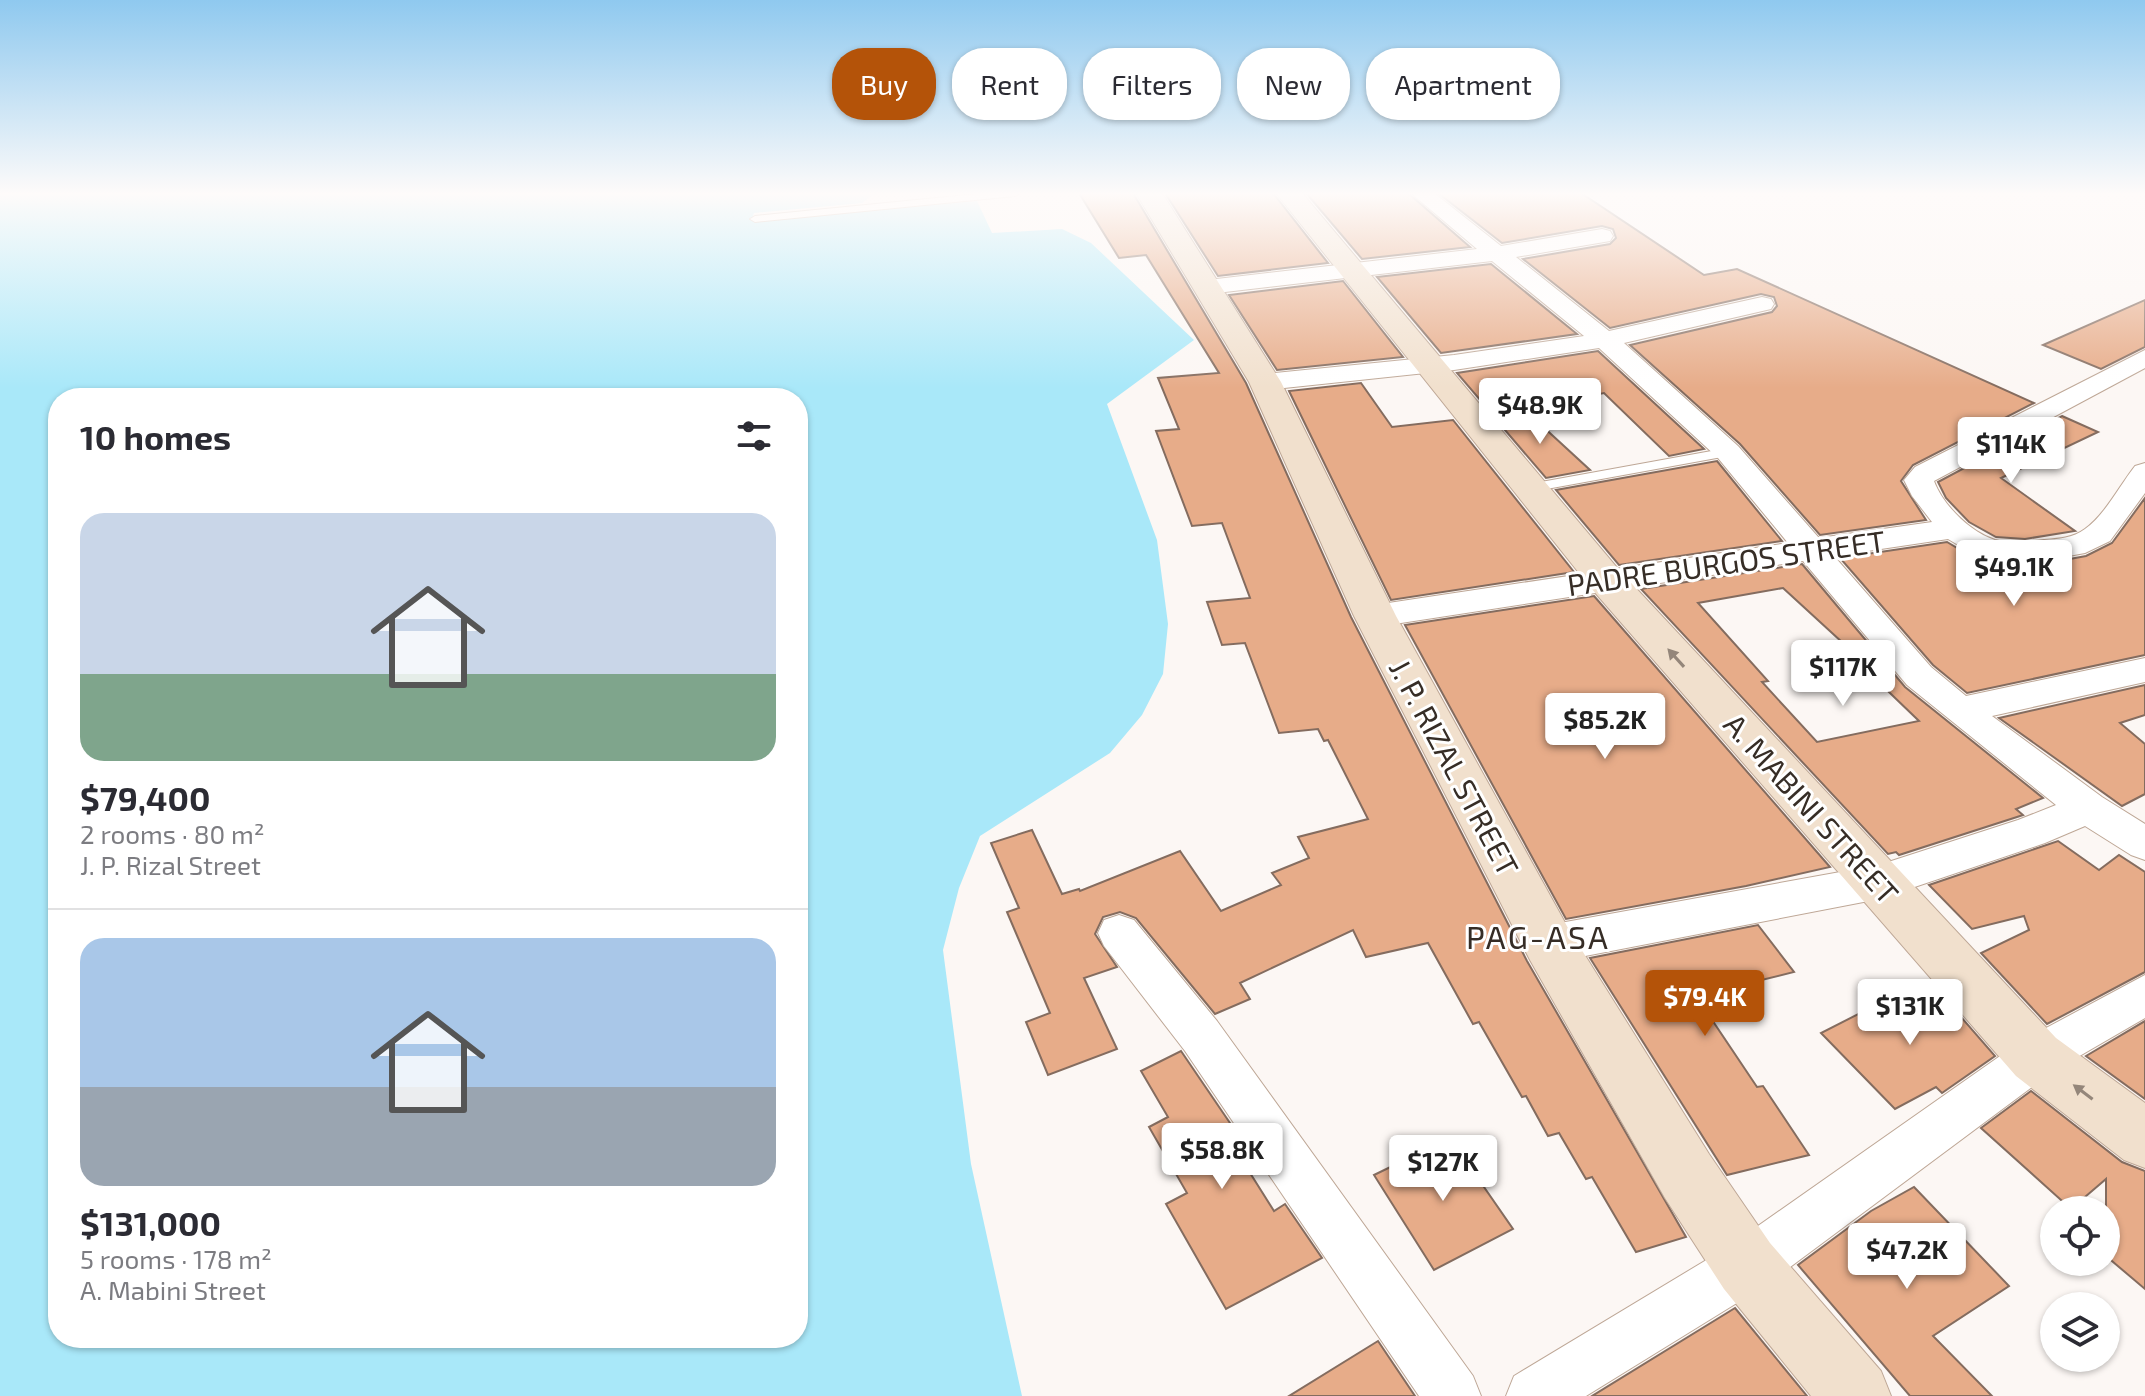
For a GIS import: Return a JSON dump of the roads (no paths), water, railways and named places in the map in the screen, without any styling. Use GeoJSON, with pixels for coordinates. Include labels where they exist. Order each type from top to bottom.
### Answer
{"type":"FeatureCollection","features":[{"type":"Feature","properties":{"kind":"street","name":"J. P. RIZAL STREET"},"geometry":{"type":"LineString","coordinates":[[1190,258],[1265,382],[1375,616],[1549,944],[1687,1176],[1747,1266],[1856,1396]]}},
{"type":"Feature","properties":{"kind":"street","name":"A. MABINI STREET"},"geometry":{"type":"LineString","coordinates":[[1344,258],[1429,367],[1605,579],[2036,1057],[2145,1139]]}},
{"type":"Feature","properties":{"kind":"street"},"geometry":{"type":"LineString","coordinates":[[1208,287],[1458,258]]}},
{"type":"Feature","properties":{"kind":"street"},"geometry":{"type":"LineString","coordinates":[[1500,258],[1606,341],[1728,452],[1919,676],[2088,808],[2145,844]]}},
{"type":"Feature","properties":{"kind":"street"},"geometry":{"type":"LineString","coordinates":[[1265,382],[1429,367],[1606,341],[1762,304]]}},
{"type":"Feature","properties":{"kind":"street"},"geometry":{"type":"LineString","coordinates":[[2145,358],[1925,473],[1920,485],[1953,529],[1973,544],[1997,552],[2072,547],[2099,534],[2145,472]]}},
{"type":"Feature","properties":{"kind":"street","name":"PADRE BURGOS STREET"},"geometry":{"type":"LineString","coordinates":[[1375,616],[1953,529]]}},
{"type":"Feature","properties":{"kind":"street"},"geometry":{"type":"LineString","coordinates":[[1960,711],[2066,685],[2145,670]]}},
{"type":"Feature","properties":{"kind":"street"},"geometry":{"type":"LineString","coordinates":[[1549,944],[1879,882],[2031,832],[2088,808]]}},
{"type":"Feature","properties":{"kind":"street"},"geometry":{"type":"LineString","coordinates":[[1119,933],[1201,1036],[1453,1396]]}},
{"type":"Feature","properties":{"kind":"street"},"geometry":{"type":"LineString","coordinates":[[1534,1396],[1747,1266],[2036,1057],[2145,995]]}},
{"type":"Feature","properties":{"kind":"lane"},"geometry":{"type":"LineString","coordinates":[[1530,488],[1728,452]]}},
{"type":"Feature","properties":{"kind":"water"},"geometry":{"type":"Polygon","coordinates":[[[0,258],[1107,258],[1194,340],[1107,404],[1157,540],[1168,624],[1163,674],[1142,715],[1110,753],[980,836],[959,888],[943,950],[971,1164],[1022,1396],[0,1396],[0,258]]]}},
{"type":"Feature","properties":{"kind":"district","name":"PAG-ASA"},"geometry":{"type":"Point","coordinates":[1538,936]}}]}
